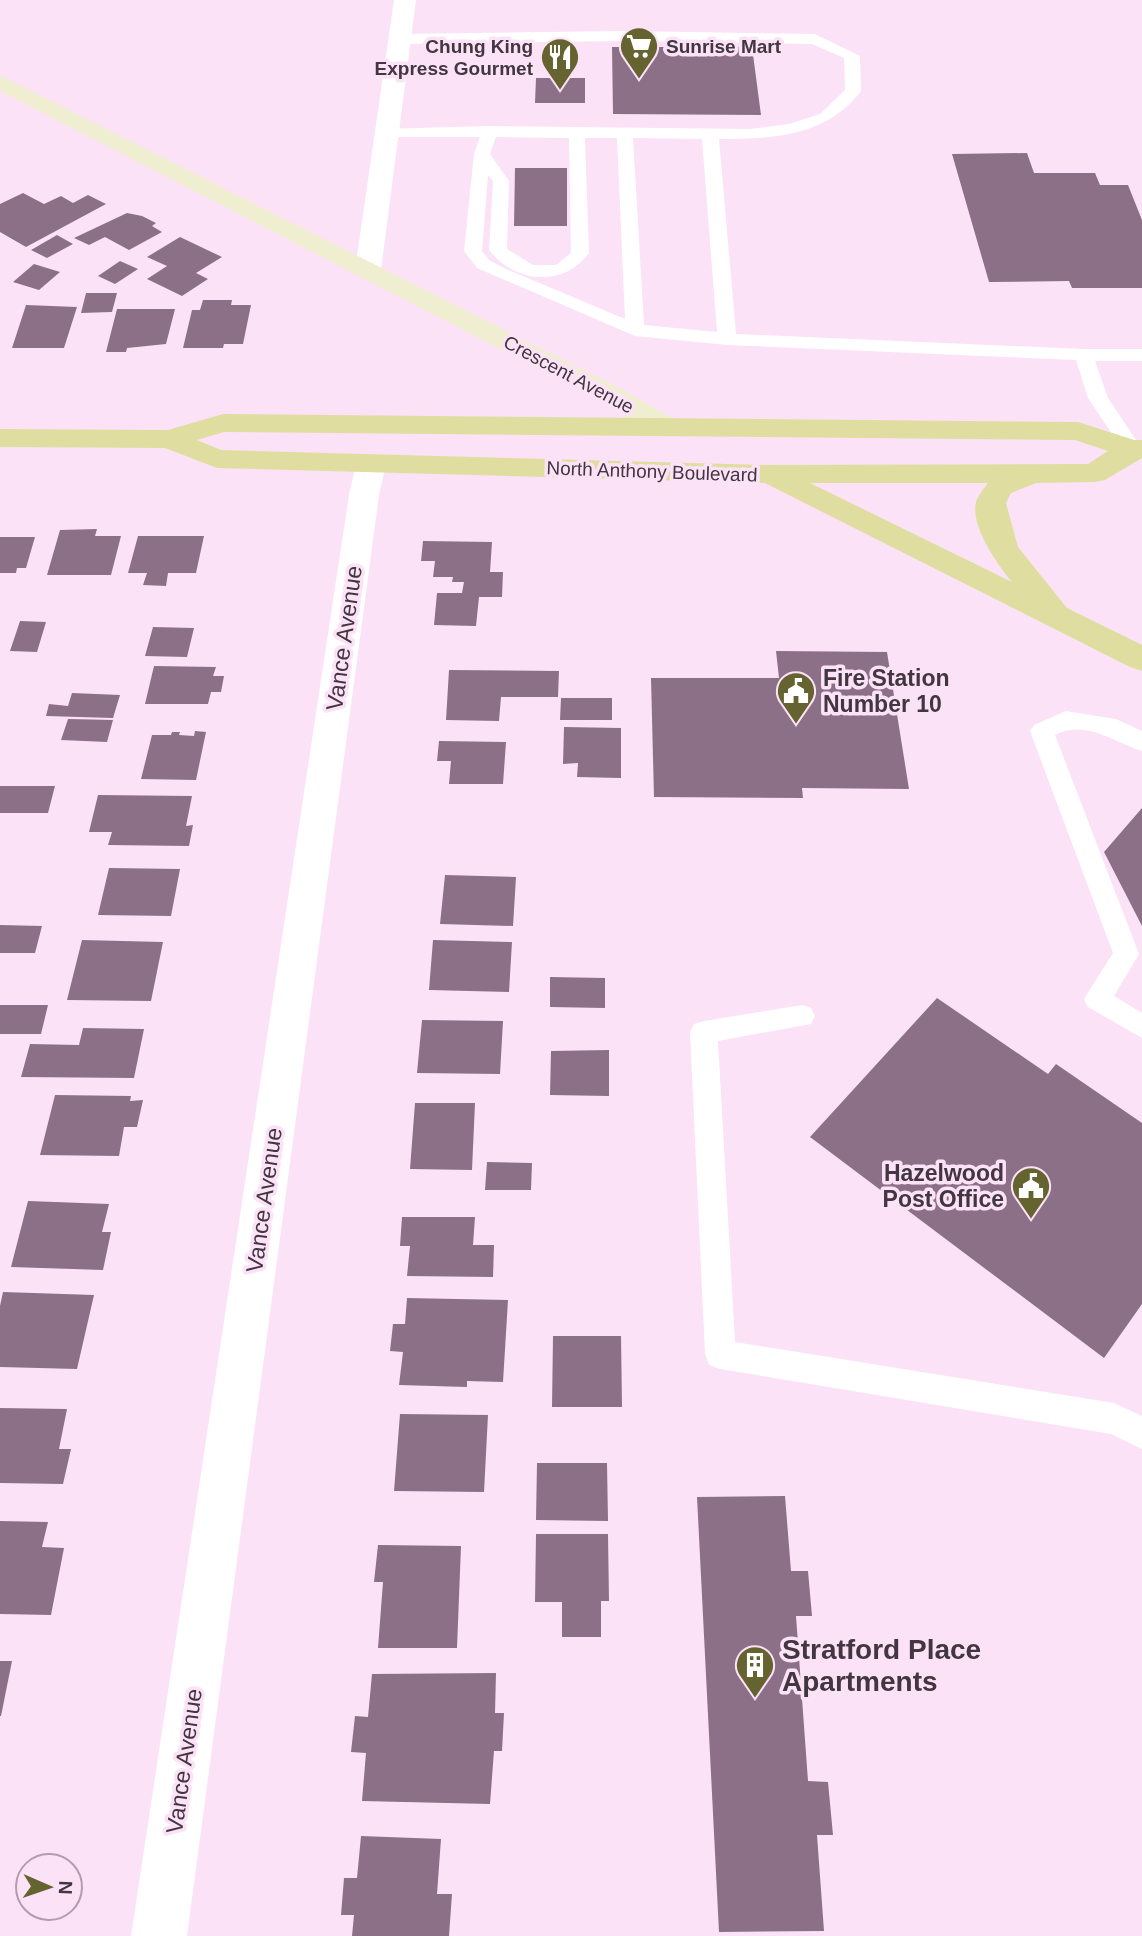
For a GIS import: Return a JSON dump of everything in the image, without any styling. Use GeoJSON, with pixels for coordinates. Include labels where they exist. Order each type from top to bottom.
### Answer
{"type":"FeatureCollection","features":[{"type":"Feature","properties":{"kind":"main road","name":"Crescent Avenue"},"geometry":{"type":"LineString","coordinates":[[0,82],[615,397],[669,428],[1142,659]]}},
{"type":"Feature","properties":{"kind":"main road","name":"North Anthony Boulevard"},"geometry":{"type":"LineString","coordinates":[[0,438],[169,439],[223,423],[1078,432],[1137,449]]}},
{"type":"Feature","properties":{"kind":"main road","name":"North Anthony Boulevard"},"geometry":{"type":"LineString","coordinates":[[169,439],[217,458],[767,474],[1094,473],[1137,449]]}},
{"type":"Feature","properties":{"kind":"main road"},"geometry":{"type":"LineString","coordinates":[[1032,473],[1000,487],[991,503],[992,514],[1003,550],[1059,618]]}},
{"type":"Feature","properties":{"kind":"street"},"geometry":{"type":"LineString","coordinates":[[368,270],[405,0]]}},
{"type":"Feature","properties":{"kind":"street","name":"Vance Avenue"},"geometry":{"type":"LineString","coordinates":[[159,1936],[331,725],[371,464]]}},
{"type":"Feature","properties":{"kind":"lane"},"geometry":{"type":"LineString","coordinates":[[388,132],[710,134],[791,129],[826,117],[853,91],[852,56],[815,39],[626,36],[401,39]]}},
{"type":"Feature","properties":{"kind":"lane"},"geometry":{"type":"LineString","coordinates":[[490,131],[482,155],[473,251],[484,264],[500,273],[635,330],[727,339],[1084,355],[1142,355]]}},
{"type":"Feature","properties":{"kind":"lane"},"geometry":{"type":"LineString","coordinates":[[482,155],[501,181],[498,250],[507,260],[522,268],[547,272],[564,270],[575,262],[580,253],[577,132]]}},
{"type":"Feature","properties":{"kind":"lane"},"geometry":{"type":"LineString","coordinates":[[625,133],[635,330]]}},
{"type":"Feature","properties":{"kind":"lane"},"geometry":{"type":"LineString","coordinates":[[710,134],[727,339]]}},
{"type":"Feature","properties":{"kind":"lane"},"geometry":{"type":"LineString","coordinates":[[1084,355],[1098,398],[1137,449]]}},
{"type":"Feature","properties":{"kind":"lane"},"geometry":{"type":"LineString","coordinates":[[1142,742],[1116,728],[1066,719],[1042,730],[1126,954],[1097,999],[1142,1027]]}},
{"type":"Feature","properties":{"kind":"lane"},"geometry":{"type":"LineString","coordinates":[[802,1016],[704,1032],[720,1354],[1114,1419],[1142,1433]]}},
{"type":"Feature","properties":{"kind":"building"},"geometry":{"type":"Polygon","coordinates":[[[612,47],[752,47],[761,115],[613,114],[612,47]]]}},
{"type":"Feature","properties":{"kind":"building","name":"Chung King Express Gourmet"},"geometry":{"type":"Polygon","coordinates":[[[536,78],[585,78],[585,103],[535,103],[536,78]]]}},
{"type":"Feature","properties":{"kind":"building"},"geometry":{"type":"Polygon","coordinates":[[[1027,153],[1034,173],[1095,173],[1100,185],[1128,185],[1142,220],[1142,288],[1072,288],[1069,281],[989,282],[952,154],[1027,153]]]}},
{"type":"Feature","properties":{"kind":"building"},"geometry":{"type":"Polygon","coordinates":[[[515,168],[567,168],[567,226],[514,226],[515,168]]]}},
{"type":"Feature","properties":{"kind":"building"},"geometry":{"type":"Polygon","coordinates":[[[23,193],[44,204],[61,196],[73,203],[88,195],[106,204],[26,247],[0,232],[0,204],[23,193]]]}},
{"type":"Feature","properties":{"kind":"building"},"geometry":{"type":"Polygon","coordinates":[[[127,213],[156,223],[152,226],[162,232],[129,250],[105,237],[89,245],[74,238],[127,213]]]}},
{"type":"Feature","properties":{"kind":"building"},"geometry":{"type":"Polygon","coordinates":[[[57,235],[73,244],[47,258],[31,250],[57,235]]]}},
{"type":"Feature","properties":{"kind":"building"},"geometry":{"type":"Polygon","coordinates":[[[180,237],[222,257],[196,273],[208,279],[182,296],[147,279],[167,266],[147,257],[180,237]]]}},
{"type":"Feature","properties":{"kind":"building"},"geometry":{"type":"Polygon","coordinates":[[[120,261],[138,269],[115,284],[98,276],[120,261]]]}},
{"type":"Feature","properties":{"kind":"building"},"geometry":{"type":"Polygon","coordinates":[[[34,264],[60,272],[39,290],[13,282],[34,264]]]}},
{"type":"Feature","properties":{"kind":"building"},"geometry":{"type":"Polygon","coordinates":[[[86,293],[117,293],[112,312],[81,313],[86,293]]]}},
{"type":"Feature","properties":{"kind":"building"},"geometry":{"type":"Polygon","coordinates":[[[203,300],[232,300],[231,305],[251,305],[243,344],[224,344],[223,348],[183,348],[192,310],[200,310],[203,300]]]}},
{"type":"Feature","properties":{"kind":"building"},"geometry":{"type":"Polygon","coordinates":[[[26,305],[77,307],[64,348],[12,348],[26,305]]]}},
{"type":"Feature","properties":{"kind":"building"},"geometry":{"type":"Polygon","coordinates":[[[117,309],[175,309],[166,344],[127,348],[126,352],[106,352],[117,309]]]}},
{"type":"Feature","properties":{"kind":"building"},"geometry":{"type":"Polygon","coordinates":[[[97,529],[95,536],[121,536],[111,575],[47,575],[60,530],[97,529]]]}},
{"type":"Feature","properties":{"kind":"building"},"geometry":{"type":"Polygon","coordinates":[[[138,536],[204,536],[196,573],[168,573],[166,586],[143,585],[147,573],[128,573],[138,536]]]}},
{"type":"Feature","properties":{"kind":"building"},"geometry":{"type":"Polygon","coordinates":[[[0,537],[35,537],[26,568],[17,568],[16,573],[0,573],[0,537]]]}},
{"type":"Feature","properties":{"kind":"building"},"geometry":{"type":"Polygon","coordinates":[[[423,541],[492,542],[490,572],[503,572],[502,597],[479,597],[476,626],[434,625],[437,593],[462,593],[464,582],[452,582],[453,577],[433,577],[435,561],[421,561],[423,541]]]}},
{"type":"Feature","properties":{"kind":"building"},"geometry":{"type":"Polygon","coordinates":[[[20,621],[46,622],[37,652],[10,651],[20,621]]]}},
{"type":"Feature","properties":{"kind":"building"},"geometry":{"type":"Polygon","coordinates":[[[153,627],[194,628],[187,657],[145,656],[153,627]]]}},
{"type":"Feature","properties":{"kind":"building"},"geometry":{"type":"Polygon","coordinates":[[[776,651],[887,652],[909,789],[802,788],[803,798],[654,797],[651,678],[779,678],[776,651]]]}},
{"type":"Feature","properties":{"kind":"building"},"geometry":{"type":"Polygon","coordinates":[[[154,666],[216,667],[213,676],[224,676],[221,692],[211,692],[208,704],[145,704],[154,666]]]}},
{"type":"Feature","properties":{"kind":"building"},"geometry":{"type":"Polygon","coordinates":[[[449,670],[559,671],[558,697],[501,697],[499,721],[446,720],[449,670]]]}},
{"type":"Feature","properties":{"kind":"building"},"geometry":{"type":"Polygon","coordinates":[[[72,693],[120,695],[113,718],[46,716],[49,704],[68,706],[72,693]]]}},
{"type":"Feature","properties":{"kind":"building"},"geometry":{"type":"Polygon","coordinates":[[[561,698],[612,698],[612,720],[560,720],[561,698]]]}},
{"type":"Feature","properties":{"kind":"building"},"geometry":{"type":"Polygon","coordinates":[[[68,719],[113,720],[107,742],[61,740],[68,719]]]}},
{"type":"Feature","properties":{"kind":"building"},"geometry":{"type":"Polygon","coordinates":[[[564,727],[621,728],[621,778],[577,777],[578,763],[563,764],[564,727]]]}},
{"type":"Feature","properties":{"kind":"building"},"geometry":{"type":"Polygon","coordinates":[[[195,731],[206,732],[196,780],[141,779],[152,735],[180,732],[179,735],[194,736],[195,731]]]}},
{"type":"Feature","properties":{"kind":"building"},"geometry":{"type":"Polygon","coordinates":[[[439,741],[506,742],[503,784],[449,784],[451,761],[437,761],[439,741]]]}},
{"type":"Feature","properties":{"kind":"building"},"geometry":{"type":"Polygon","coordinates":[[[0,786],[55,786],[48,813],[0,813],[0,786]]]}},
{"type":"Feature","properties":{"kind":"building"},"geometry":{"type":"Polygon","coordinates":[[[98,795],[192,796],[186,826],[193,825],[189,846],[108,845],[112,832],[89,832],[98,795]]]}},
{"type":"Feature","properties":{"kind":"building"},"geometry":{"type":"Polygon","coordinates":[[[1142,808],[1142,926],[1104,852],[1142,808]]]}},
{"type":"Feature","properties":{"kind":"building"},"geometry":{"type":"Polygon","coordinates":[[[109,868],[180,869],[171,916],[98,915],[109,868]]]}},
{"type":"Feature","properties":{"kind":"building"},"geometry":{"type":"Polygon","coordinates":[[[445,875],[516,877],[513,926],[440,924],[445,875]]]}},
{"type":"Feature","properties":{"kind":"building"},"geometry":{"type":"Polygon","coordinates":[[[0,925],[42,926],[35,953],[0,953],[0,925]]]}},
{"type":"Feature","properties":{"kind":"building"},"geometry":{"type":"Polygon","coordinates":[[[82,940],[163,942],[151,1001],[67,1000],[82,940]]]}},
{"type":"Feature","properties":{"kind":"building"},"geometry":{"type":"Polygon","coordinates":[[[433,940],[512,942],[509,992],[429,990],[433,940]]]}},
{"type":"Feature","properties":{"kind":"building"},"geometry":{"type":"Polygon","coordinates":[[[550,977],[605,978],[605,1008],[550,1007],[550,977]]]}},
{"type":"Feature","properties":{"kind":"building","name":"Hazelwood Post Office"},"geometry":{"type":"Polygon","coordinates":[[[937,998],[1048,1074],[1056,1064],[1142,1123],[1142,1304],[1104,1358],[810,1137],[937,998]]]}},
{"type":"Feature","properties":{"kind":"building"},"geometry":{"type":"Polygon","coordinates":[[[0,1005],[48,1005],[41,1034],[0,1034],[0,1005]]]}},
{"type":"Feature","properties":{"kind":"building"},"geometry":{"type":"Polygon","coordinates":[[[422,1020],[503,1021],[500,1074],[417,1073],[422,1020]]]}},
{"type":"Feature","properties":{"kind":"building"},"geometry":{"type":"Polygon","coordinates":[[[83,1028],[144,1029],[134,1078],[21,1077],[30,1044],[79,1045],[83,1028]]]}},
{"type":"Feature","properties":{"kind":"building"},"geometry":{"type":"Polygon","coordinates":[[[609,1050],[609,1096],[550,1095],[551,1051],[609,1050]]]}},
{"type":"Feature","properties":{"kind":"building"},"geometry":{"type":"Polygon","coordinates":[[[55,1095],[131,1096],[130,1101],[143,1100],[137,1127],[124,1127],[119,1156],[40,1155],[55,1095]]]}},
{"type":"Feature","properties":{"kind":"building"},"geometry":{"type":"Polygon","coordinates":[[[415,1103],[475,1103],[472,1170],[410,1169],[415,1103]]]}},
{"type":"Feature","properties":{"kind":"building"},"geometry":{"type":"Polygon","coordinates":[[[487,1162],[532,1163],[531,1190],[485,1190],[487,1162]]]}},
{"type":"Feature","properties":{"kind":"building"},"geometry":{"type":"Polygon","coordinates":[[[28,1201],[109,1204],[102,1232],[111,1232],[103,1270],[11,1267],[28,1201]]]}},
{"type":"Feature","properties":{"kind":"building"},"geometry":{"type":"Polygon","coordinates":[[[402,1217],[475,1217],[473,1245],[494,1245],[493,1277],[407,1276],[410,1246],[400,1246],[402,1217]]]}},
{"type":"Feature","properties":{"kind":"building"},"geometry":{"type":"Polygon","coordinates":[[[3,1292],[94,1295],[77,1369],[0,1367],[0,1306],[3,1292]]]}},
{"type":"Feature","properties":{"kind":"building"},"geometry":{"type":"Polygon","coordinates":[[[407,1298],[508,1300],[503,1382],[467,1381],[467,1387],[399,1385],[403,1352],[390,1351],[393,1324],[405,1324],[407,1298]]]}},
{"type":"Feature","properties":{"kind":"building"},"geometry":{"type":"Polygon","coordinates":[[[553,1336],[621,1336],[622,1407],[552,1407],[553,1336]]]}},
{"type":"Feature","properties":{"kind":"building"},"geometry":{"type":"Polygon","coordinates":[[[0,1408],[67,1409],[59,1449],[71,1449],[63,1484],[0,1483],[0,1408]]]}},
{"type":"Feature","properties":{"kind":"building"},"geometry":{"type":"Polygon","coordinates":[[[400,1414],[488,1415],[484,1492],[394,1491],[400,1414]]]}},
{"type":"Feature","properties":{"kind":"building"},"geometry":{"type":"Polygon","coordinates":[[[537,1463],[607,1463],[608,1521],[536,1520],[537,1463]]]}},
{"type":"Feature","properties":{"kind":"building","name":"Stratford Place Apartments"},"geometry":{"type":"Polygon","coordinates":[[[785,1496],[791,1571],[808,1571],[812,1616],[796,1616],[808,1781],[828,1782],[833,1835],[817,1835],[824,1931],[719,1932],[697,1497],[785,1496]]]}},
{"type":"Feature","properties":{"kind":"building"},"geometry":{"type":"Polygon","coordinates":[[[0,1521],[48,1522],[42,1547],[64,1548],[51,1615],[0,1614],[0,1521]]]}},
{"type":"Feature","properties":{"kind":"building"},"geometry":{"type":"Polygon","coordinates":[[[536,1534],[608,1534],[609,1601],[601,1601],[601,1637],[562,1637],[562,1602],[535,1602],[536,1534]]]}},
{"type":"Feature","properties":{"kind":"building"},"geometry":{"type":"Polygon","coordinates":[[[378,1545],[461,1546],[457,1648],[378,1648],[383,1582],[374,1582],[378,1545]]]}},
{"type":"Feature","properties":{"kind":"building"},"geometry":{"type":"Polygon","coordinates":[[[0,1661],[12,1661],[1,1716],[0,1716],[0,1661]]]}},
{"type":"Feature","properties":{"kind":"building"},"geometry":{"type":"Polygon","coordinates":[[[496,1673],[495,1713],[504,1713],[502,1751],[494,1751],[490,1804],[362,1801],[366,1753],[351,1752],[355,1716],[368,1717],[372,1674],[496,1673]]]}},
{"type":"Feature","properties":{"kind":"building"},"geometry":{"type":"Polygon","coordinates":[[[361,1836],[441,1839],[437,1894],[452,1894],[449,1936],[352,1936],[354,1915],[341,1915],[344,1878],[357,1878],[361,1836]]]}},
{"type":"Feature","properties":{"kind":"place","name":"Sunrise Mart"},"geometry":{"type":"Point","coordinates":[639,80]}},
{"type":"Feature","properties":{"kind":"place","name":"Chung King Express Gourmet"},"geometry":{"type":"Point","coordinates":[560,91]}},
{"type":"Feature","properties":{"kind":"place","name":"Fire Station Number 10"},"geometry":{"type":"Point","coordinates":[796,725]}},
{"type":"Feature","properties":{"kind":"place","name":"Hazelwood Post Office"},"geometry":{"type":"Point","coordinates":[1031,1220]}},
{"type":"Feature","properties":{"kind":"place","name":"Stratford Place Apartments"},"geometry":{"type":"Point","coordinates":[755,1699]}}]}
